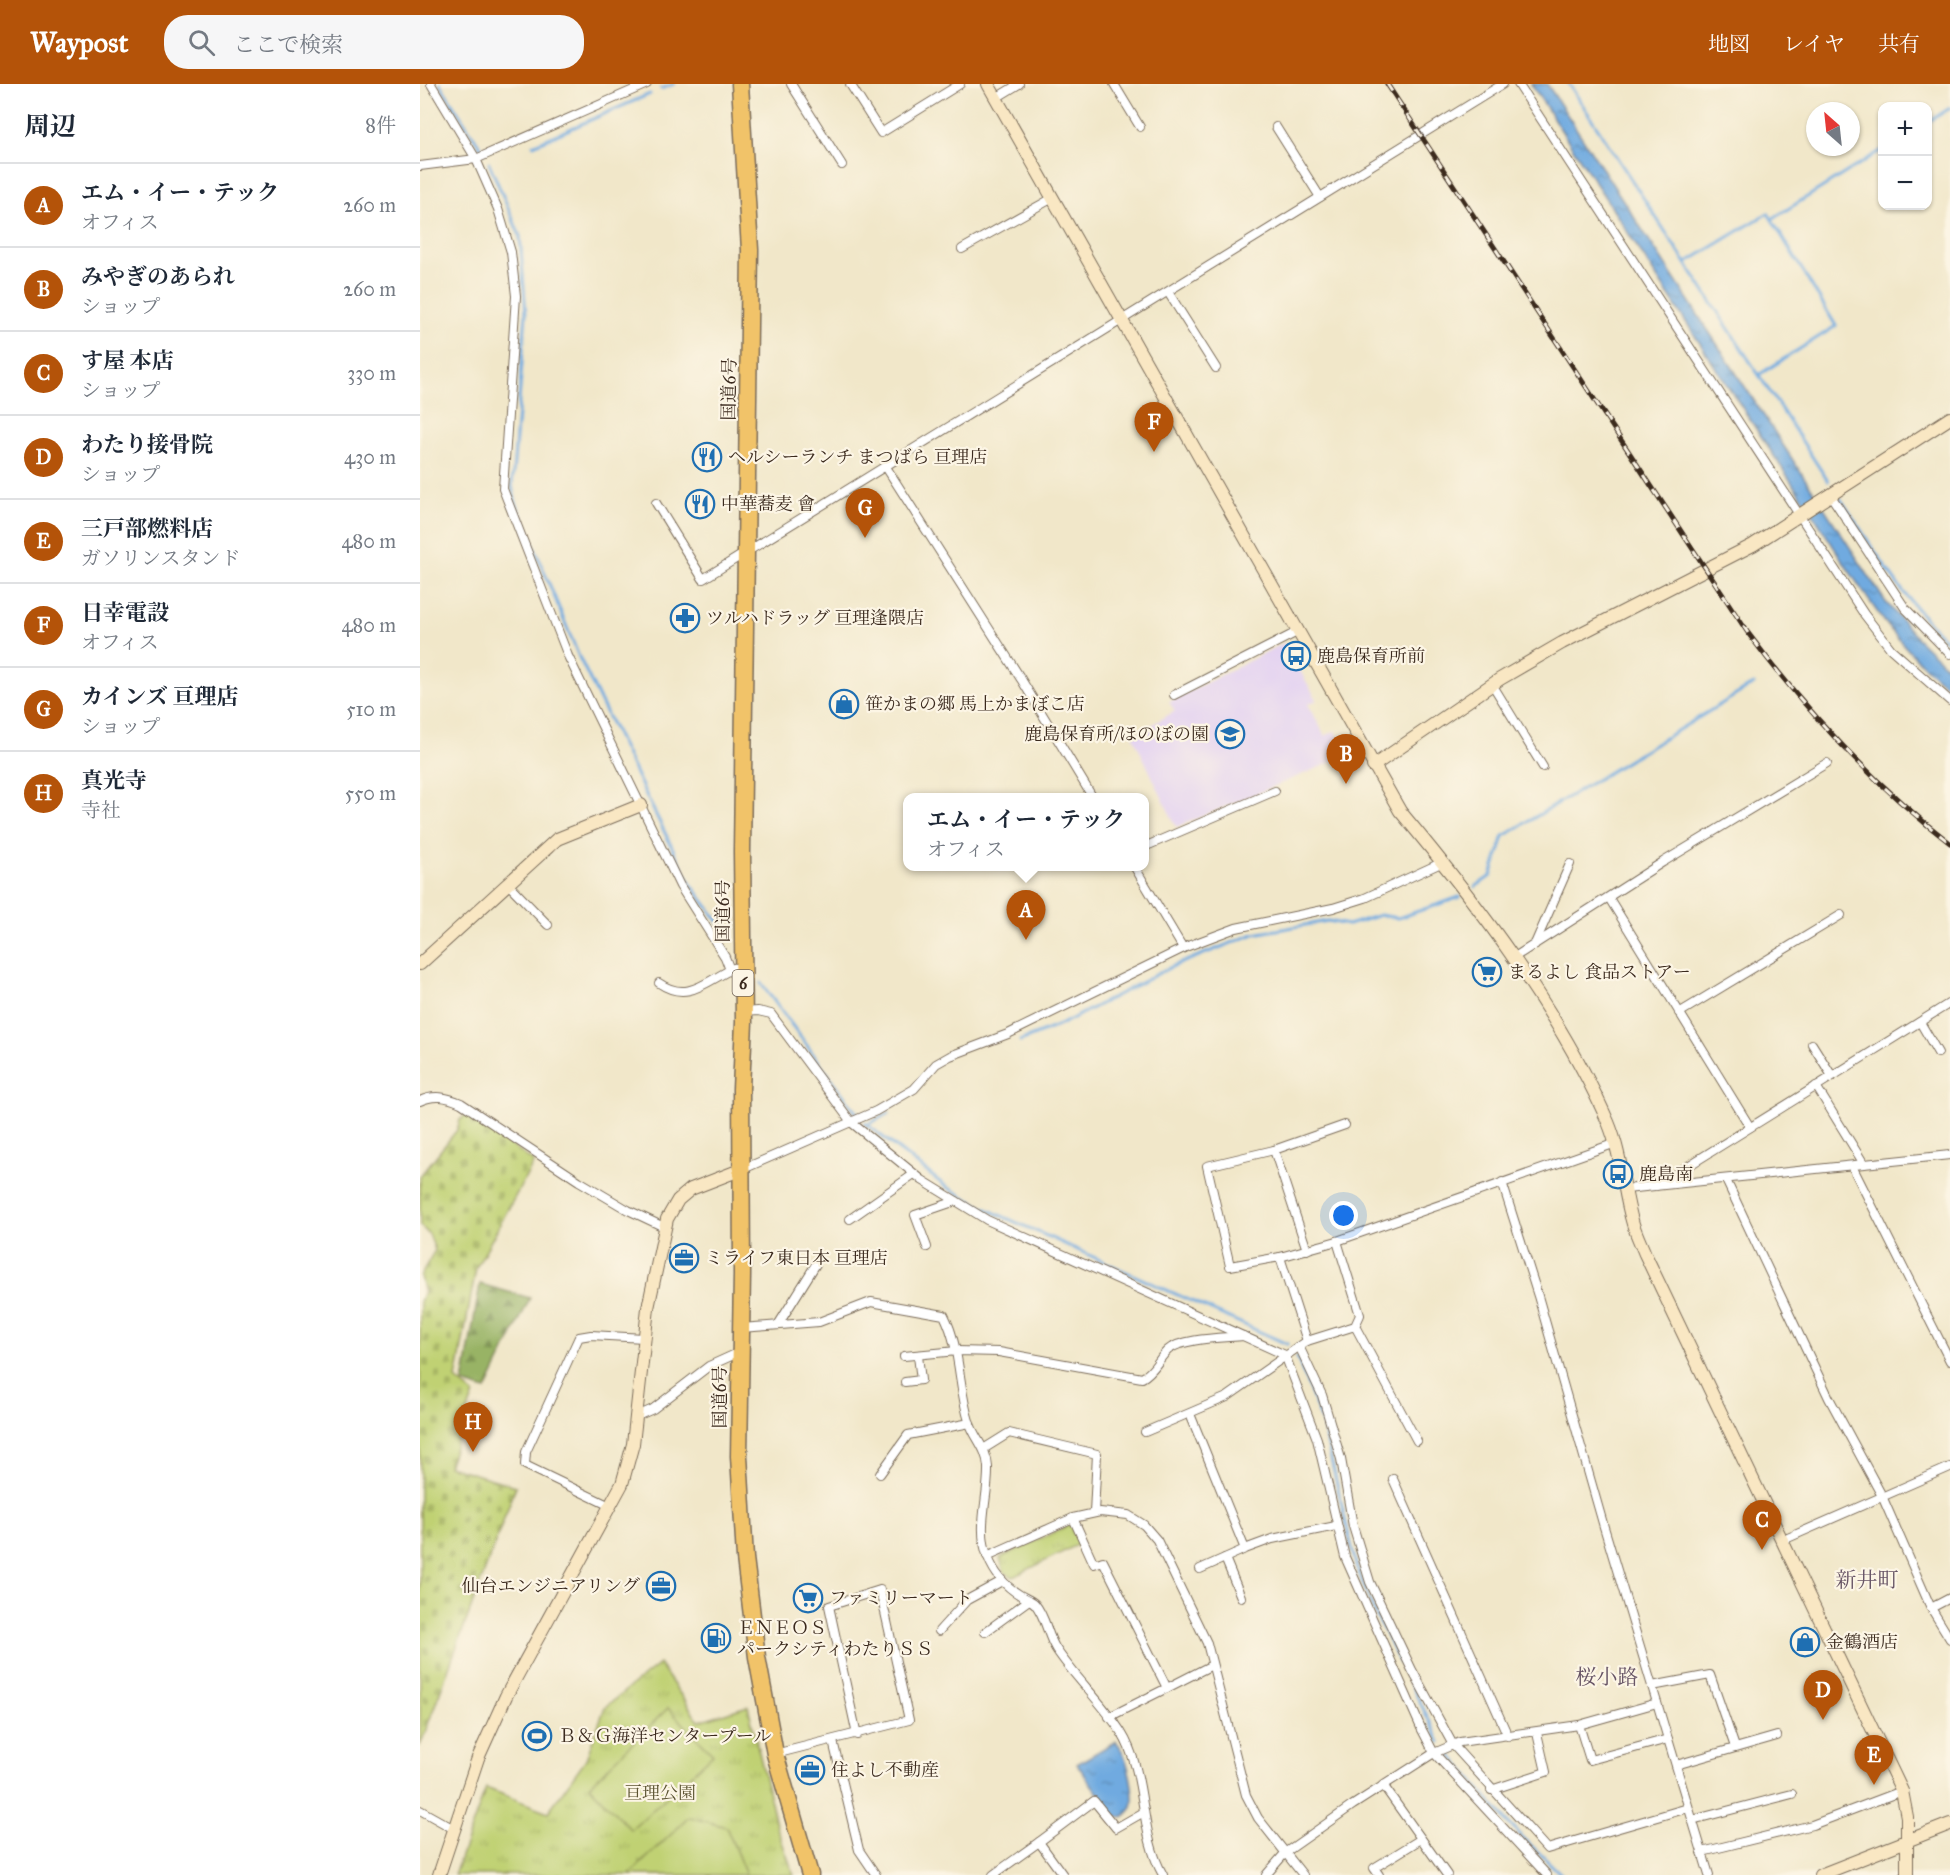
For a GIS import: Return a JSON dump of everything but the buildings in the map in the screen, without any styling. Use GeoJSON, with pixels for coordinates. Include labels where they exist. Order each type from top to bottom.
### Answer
{"type":"FeatureCollection","features":[{"type":"Feature","properties":{"kind":"highway","name":"国道6号"},"geometry":{"type":"LineString","coordinates":[[740,84],[750,250],[746,555],[736,967],[744,1012],[740,1170],[740,1456],[745,1558],[757,1657],[775,1754],[810,1875]]}},
{"type":"Feature","properties":{"kind":"street"},"geometry":{"type":"LineString","coordinates":[[431,84],[476,159],[498,209],[511,252],[516,296],[503,489],[568,656],[680,886],[725,957],[736,967],[686,992],[673,992],[659,982]]}},
{"type":"Feature","properties":{"kind":"street"},"geometry":{"type":"LineString","coordinates":[[420,166],[476,159],[647,84]]}},
{"type":"Feature","properties":{"kind":"street"},"geometry":{"type":"LineString","coordinates":[[791,84],[842,165]]}},
{"type":"Feature","properties":{"kind":"street"},"geometry":{"type":"LineString","coordinates":[[850,84],[880,133],[960,84]]}},
{"type":"Feature","properties":{"kind":"street"},"geometry":{"type":"LineString","coordinates":[[988,84],[1051,199],[1400,811],[1443,862],[1513,958],[1588,1082],[1616,1143],[1633,1224],[1645,1254],[1902,1791],[1907,1817],[1905,1843],[1907,1875]]}},
{"type":"Feature","properties":{"kind":"street"},"geometry":{"type":"LineString","coordinates":[[996,98],[1019,84]]}},
{"type":"Feature","properties":{"kind":"street"},"geometry":{"type":"LineString","coordinates":[[1114,84],[1140,127]]}},
{"type":"Feature","properties":{"kind":"street"},"geometry":{"type":"LineString","coordinates":[[656,503],[703,579],[746,555],[1503,84]]}},
{"type":"Feature","properties":{"kind":"street"},"geometry":{"type":"LineString","coordinates":[[1518,84],[1864,614],[1891,649],[1950,701]]}},
{"type":"Feature","properties":{"kind":"street"},"geometry":{"type":"LineString","coordinates":[[1276,127],[1320,197]]}},
{"type":"Feature","properties":{"kind":"street"},"geometry":{"type":"LineString","coordinates":[[962,249],[1051,199]]}},
{"type":"Feature","properties":{"kind":"street"},"geometry":{"type":"LineString","coordinates":[[1168,292],[1216,368]]}},
{"type":"Feature","properties":{"kind":"street"},"geometry":{"type":"LineString","coordinates":[[1373,766],[1492,684],[1562,642],[1753,544],[1950,418]]}},
{"type":"Feature","properties":{"kind":"street"},"geometry":{"type":"LineString","coordinates":[[886,467],[1021,679],[1090,793]]}},
{"type":"Feature","properties":{"kind":"street"},"geometry":{"type":"LineString","coordinates":[[1829,497],[1905,608],[1950,654]]}},
{"type":"Feature","properties":{"kind":"street"},"geometry":{"type":"LineString","coordinates":[[1174,695],[1297,632]]}},
{"type":"Feature","properties":{"kind":"street"},"geometry":{"type":"LineString","coordinates":[[1492,684],[1543,767]]}},
{"type":"Feature","properties":{"kind":"street"},"geometry":{"type":"LineString","coordinates":[[1513,958],[1827,763]]}},
{"type":"Feature","properties":{"kind":"street"},"geometry":{"type":"LineString","coordinates":[[1149,845],[1275,791]]}},
{"type":"Feature","properties":{"kind":"street"},"geometry":{"type":"LineString","coordinates":[[420,964],[557,839],[641,805]]}},
{"type":"Feature","properties":{"kind":"street"},"geometry":{"type":"LineString","coordinates":[[439,1875],[478,1758],[506,1696],[622,1484],[637,1416],[644,1338],[654,1270],[664,1227],[678,1200],[691,1189],[852,1123],[914,1089],[936,1064],[950,1056],[1008,1034],[1183,948],[1236,928],[1333,908],[1365,898],[1443,862]]}},
{"type":"Feature","properties":{"kind":"street"},"geometry":{"type":"LineString","coordinates":[[1534,946],[1570,864]]}},
{"type":"Feature","properties":{"kind":"street"},"geometry":{"type":"LineString","coordinates":[[1136,871],[1183,948]]}},
{"type":"Feature","properties":{"kind":"street"},"geometry":{"type":"LineString","coordinates":[[508,884],[548,925]]}},
{"type":"Feature","properties":{"kind":"street"},"geometry":{"type":"LineString","coordinates":[[1609,898],[1750,1127]]}},
{"type":"Feature","properties":{"kind":"street"},"geometry":{"type":"LineString","coordinates":[[1679,1012],[1841,915]]}},
{"type":"Feature","properties":{"kind":"street"},"geometry":{"type":"LineString","coordinates":[[1656,1186],[1950,1003]]}},
{"type":"Feature","properties":{"kind":"street"},"geometry":{"type":"LineString","coordinates":[[744,1012],[771,1014],[852,1123],[914,1174],[956,1201],[987,1220],[1284,1355],[1317,1439],[1345,1557],[1367,1612],[1434,1753],[1547,1875]]}},
{"type":"Feature","properties":{"kind":"street"},"geometry":{"type":"LineString","coordinates":[[1920,1022],[1938,1053]]}},
{"type":"Feature","properties":{"kind":"street"},"geometry":{"type":"LineString","coordinates":[[1812,1044],[1832,1076]]}},
{"type":"Feature","properties":{"kind":"street"},"geometry":{"type":"LineString","coordinates":[[1816,1086],[1864,1164]]}},
{"type":"Feature","properties":{"kind":"street"},"geometry":{"type":"LineString","coordinates":[[420,1101],[447,1097],[460,1103],[628,1210],[664,1227]]}},
{"type":"Feature","properties":{"kind":"street"},"geometry":{"type":"LineString","coordinates":[[1345,1125],[1274,1150],[1207,1166],[1230,1266],[1280,1257],[1337,1241],[1616,1143]]}},
{"type":"Feature","properties":{"kind":"street"},"geometry":{"type":"LineString","coordinates":[[1274,1150],[1307,1250]]}},
{"type":"Feature","properties":{"kind":"street"},"geometry":{"type":"LineString","coordinates":[[1626,1189],[1950,1155]]}},
{"type":"Feature","properties":{"kind":"street"},"geometry":{"type":"LineString","coordinates":[[1852,1166],[1950,1361]]}},
{"type":"Feature","properties":{"kind":"street"},"geometry":{"type":"LineString","coordinates":[[850,1219],[914,1174]]}},
{"type":"Feature","properties":{"kind":"street"},"geometry":{"type":"LineString","coordinates":[[1726,1180],[1829,1398],[1882,1496],[1931,1608],[1950,1639]]}},
{"type":"Feature","properties":{"kind":"street"},"geometry":{"type":"LineString","coordinates":[[1502,1182],[1538,1296],[1709,1875]]}},
{"type":"Feature","properties":{"kind":"street"},"geometry":{"type":"LineString","coordinates":[[927,1247],[915,1215],[956,1201]]}},
{"type":"Feature","properties":{"kind":"street"},"geometry":{"type":"LineString","coordinates":[[1145,1432],[1227,1397],[1303,1343],[1355,1326],[1360,1315],[1337,1241]]}},
{"type":"Feature","properties":{"kind":"street"},"geometry":{"type":"LineString","coordinates":[[1280,1257],[1303,1343],[1322,1395],[1341,1459],[1353,1526],[1370,1582],[1412,1670],[1453,1745],[1491,1790],[1547,1849],[1688,1808]]}},
{"type":"Feature","properties":{"kind":"street"},"geometry":{"type":"LineString","coordinates":[[778,1325],[816,1263]]}},
{"type":"Feature","properties":{"kind":"street"},"geometry":{"type":"LineString","coordinates":[[741,1328],[819,1322],[871,1302],[944,1315],[957,1351],[969,1423],[985,1448],[988,1466],[982,1526],[987,1556],[1002,1581],[1029,1600],[1042,1615],[1046,1630],[1063,1660],[1110,1717],[1130,1751],[1150,1848],[1162,1875]]}},
{"type":"Feature","properties":{"kind":"street"},"geometry":{"type":"LineString","coordinates":[[1355,1326],[1417,1441]]}},
{"type":"Feature","properties":{"kind":"street"},"geometry":{"type":"LineString","coordinates":[[904,1356],[957,1351],[999,1352],[1142,1378],[1150,1373],[1167,1351],[1178,1343],[1243,1336]]}},
{"type":"Feature","properties":{"kind":"street"},"geometry":{"type":"LineString","coordinates":[[610,1506],[525,1465],[526,1452],[579,1337],[644,1338]]}},
{"type":"Feature","properties":{"kind":"street"},"geometry":{"type":"LineString","coordinates":[[637,1416],[653,1409],[709,1366],[740,1352]]}},
{"type":"Feature","properties":{"kind":"street"},"geometry":{"type":"LineString","coordinates":[[905,1382],[921,1380],[918,1356]]}},
{"type":"Feature","properties":{"kind":"street"},"geometry":{"type":"LineString","coordinates":[[1190,1414],[1245,1549]]}},
{"type":"Feature","properties":{"kind":"street"},"geometry":{"type":"LineString","coordinates":[[880,1474],[908,1435],[969,1423]]}},
{"type":"Feature","properties":{"kind":"street"},"geometry":{"type":"LineString","coordinates":[[985,1448],[1009,1433],[1096,1454],[1094,1514]]}},
{"type":"Feature","properties":{"kind":"street"},"geometry":{"type":"LineString","coordinates":[[1781,1541],[1950,1467]]}},
{"type":"Feature","properties":{"kind":"street"},"geometry":{"type":"LineString","coordinates":[[1393,1479],[1508,1736]]}},
{"type":"Feature","properties":{"kind":"street"},"geometry":{"type":"LineString","coordinates":[[987,1556],[1073,1518],[1094,1514],[1128,1515],[1144,1525],[1157,1540],[1203,1634],[1246,1795],[1258,1818],[1303,1875]]}},
{"type":"Feature","properties":{"kind":"street"},"geometry":{"type":"LineString","coordinates":[[1073,1518],[1094,1564],[1103,1561],[1167,1688]]}},
{"type":"Feature","properties":{"kind":"street"},"geometry":{"type":"LineString","coordinates":[[1200,1569],[1272,1539],[1336,1526]]}},
{"type":"Feature","properties":{"kind":"street"},"geometry":{"type":"LineString","coordinates":[[1225,1558],[1241,1597]]}},
{"type":"Feature","properties":{"kind":"street"},"geometry":{"type":"LineString","coordinates":[[939,1631],[967,1600],[1002,1581]]}},
{"type":"Feature","properties":{"kind":"street"},"geometry":{"type":"LineString","coordinates":[[775,1754],[857,1735],[909,1720],[880,1590],[829,1606],[857,1735]]}},
{"type":"Feature","properties":{"kind":"street"},"geometry":{"type":"LineString","coordinates":[[1931,1608],[1950,1598]]}},
{"type":"Feature","properties":{"kind":"street"},"geometry":{"type":"LineString","coordinates":[[985,1632],[1029,1600]]}},
{"type":"Feature","properties":{"kind":"street"},"geometry":{"type":"LineString","coordinates":[[1110,1717],[1212,1665]]}},
{"type":"Feature","properties":{"kind":"street"},"geometry":{"type":"LineString","coordinates":[[1652,1686],[1710,1675],[1735,1748]]}},
{"type":"Feature","properties":{"kind":"street"},"geometry":{"type":"LineString","coordinates":[[1266,1875],[1286,1852],[1434,1753],[1453,1745],[1579,1725],[1657,1703]]}},
{"type":"Feature","properties":{"kind":"street"},"geometry":{"type":"LineString","coordinates":[[1579,1725],[1590,1760],[1668,1739]]}},
{"type":"Feature","properties":{"kind":"street"},"geometry":{"type":"LineString","coordinates":[[1491,1790],[1546,1772],[1537,1733]]}},
{"type":"Feature","properties":{"kind":"street"},"geometry":{"type":"LineString","coordinates":[[1676,1765],[1776,1736]]}},
{"type":"Feature","properties":{"kind":"street"},"geometry":{"type":"LineString","coordinates":[[833,1741],[859,1850],[876,1875]]}},
{"type":"Feature","properties":{"kind":"street"},"geometry":{"type":"LineString","coordinates":[[1383,1785],[1447,1875]]}},
{"type":"Feature","properties":{"kind":"street"},"geometry":{"type":"LineString","coordinates":[[1702,1852],[1812,1825],[1902,1791]]}},
{"type":"Feature","properties":{"kind":"street"},"geometry":{"type":"LineString","coordinates":[[1692,1820],[1792,1794]]}},
{"type":"Feature","properties":{"kind":"street"},"geometry":{"type":"LineString","coordinates":[[993,1875],[1094,1801],[1116,1828],[1144,1812]]}},
{"type":"Feature","properties":{"kind":"street"},"geometry":{"type":"LineString","coordinates":[[420,1810],[454,1830]]}},
{"type":"Feature","properties":{"kind":"street"},"geometry":{"type":"LineString","coordinates":[[1820,1875],[1950,1824]]}},
{"type":"Feature","properties":{"kind":"street"},"geometry":{"type":"LineString","coordinates":[[1379,1875],[1374,1868],[1421,1839]]}},
{"type":"Feature","properties":{"kind":"street"},"geometry":{"type":"LineString","coordinates":[[1039,1842],[1063,1875]]}},
{"type":"Feature","properties":{"kind":"shaded area","name":"鹿島保育所/ほのぼの園"},"geometry":{"type":"Polygon","coordinates":[[[1284,643],[1317,700],[1308,704],[1325,736],[1335,731],[1349,755],[1176,827],[1133,736],[1175,711],[1169,702],[1284,643]]]}},
{"type":"Feature","properties":{"kind":"green space"},"geometry":{"type":"Polygon","coordinates":[[[467,1114],[534,1162],[476,1268],[456,1379],[474,1394],[448,1466],[516,1486],[420,1746],[420,1302],[424,1292],[420,1276],[435,1250],[429,1234],[420,1226],[420,1176],[457,1130],[460,1120],[467,1114]]]}},
{"type":"Feature","properties":{"kind":"green space"},"geometry":{"type":"Polygon","coordinates":[[[480,1284],[530,1298],[486,1390],[463,1383],[480,1284]]]}},
{"type":"Feature","properties":{"kind":"green space"},"geometry":{"type":"Polygon","coordinates":[[[1071,1524],[1079,1544],[1013,1577],[1004,1572],[1000,1558],[1071,1524]]]}},
{"type":"Feature","properties":{"kind":"green space","name":"亘理公園"},"geometry":{"type":"Polygon","coordinates":[[[659,1664],[699,1721],[748,1706],[777,1828],[794,1875],[454,1875],[486,1788],[548,1812],[586,1759],[605,1707],[659,1664]]]}},
{"type":"Feature","properties":{"kind":"green space"},"geometry":{"type":"Polygon","coordinates":[[[668,1708],[713,1754],[631,1830],[589,1786],[668,1708]]]}},
{"type":"Feature","properties":{"kind":"green space"},"geometry":{"type":"Polygon","coordinates":[[[689,1817],[726,1827],[746,1875],[629,1875],[689,1817]]]}},
{"type":"Feature","properties":{"kind":"water"},"geometry":{"type":"Polygon","coordinates":[[[1531,84],[1547,84],[1885,601],[1917,638],[1950,670],[1950,688],[1905,647],[1868,598],[1531,84]]]}},
{"type":"Feature","properties":{"kind":"water"},"geometry":{"type":"Polygon","coordinates":[[[1116,1741],[1126,1761],[1133,1794],[1131,1808],[1123,1817],[1114,1816],[1077,1764],[1116,1741]]]}},
{"type":"Feature","properties":{"kind":"waterway"},"geometry":{"type":"LineString","coordinates":[[440,84],[484,153]]}},
{"type":"Feature","properties":{"kind":"waterway"},"geometry":{"type":"LineString","coordinates":[[661,89],[674,84]]}},
{"type":"Feature","properties":{"kind":"waterway"},"geometry":{"type":"LineString","coordinates":[[1569,84],[1828,481]]}},
{"type":"Feature","properties":{"kind":"waterway"},"geometry":{"type":"LineString","coordinates":[[533,145],[650,94]]}},
{"type":"Feature","properties":{"kind":"waterway"},"geometry":{"type":"LineString","coordinates":[[1932,119],[1950,108]]}},
{"type":"Feature","properties":{"kind":"waterway"},"geometry":{"type":"LineString","coordinates":[[1772,219],[1878,153]]}},
{"type":"Feature","properties":{"kind":"waterway"},"geometry":{"type":"LineString","coordinates":[[489,163],[520,236],[526,314],[512,486],[515,500],[579,657],[652,807],[690,883],[728,934]]}},
{"type":"Feature","properties":{"kind":"waterway"},"geometry":{"type":"LineString","coordinates":[[1686,263],[1768,213],[1836,326],[1760,374]]}},
{"type":"Feature","properties":{"kind":"waterway"},"geometry":{"type":"LineString","coordinates":[[1840,498],[1904,593],[1950,644]]}},
{"type":"Feature","properties":{"kind":"waterway"},"geometry":{"type":"LineString","coordinates":[[1475,887],[1491,876],[1504,836],[1754,684]]}},
{"type":"Feature","properties":{"kind":"waterway"},"geometry":{"type":"LineString","coordinates":[[1020,1041],[1062,1024],[1171,967],[1254,934],[1328,921],[1348,925],[1380,915],[1398,918],[1460,897]]}},
{"type":"Feature","properties":{"kind":"waterway"},"geometry":{"type":"LineString","coordinates":[[761,983],[858,1115]]}},
{"type":"Feature","properties":{"kind":"waterway"},"geometry":{"type":"LineString","coordinates":[[867,1125],[889,1113]]}},
{"type":"Feature","properties":{"kind":"waterway"},"geometry":{"type":"LineString","coordinates":[[865,1123],[945,1186],[982,1207],[1287,1344]]}},
{"type":"Feature","properties":{"kind":"waterway"},"geometry":{"type":"LineString","coordinates":[[1297,1357],[1322,1421],[1356,1565],[1373,1609],[1440,1742]]}},
{"type":"Feature","properties":{"kind":"waterway"},"geometry":{"type":"LineString","coordinates":[[1451,1755],[1511,1826],[1562,1875]]}},
{"type":"Feature","properties":{"kind":"railway"},"geometry":{"type":"LineString","coordinates":[[1387,84],[1748,633],[1793,691],[1867,771],[1950,843]]}},
{"type":"Feature","properties":{"kind":"place","name":"日幸電設"},"geometry":{"type":"Point","coordinates":[1154,452]}},
{"type":"Feature","properties":{"kind":"place","name":"ヘルシーランチ まつばら 亘理店"},"geometry":{"type":"Point","coordinates":[707,457]}},
{"type":"Feature","properties":{"kind":"place","name":"中華蕎麦 會"},"geometry":{"type":"Point","coordinates":[700,504]}},
{"type":"Feature","properties":{"kind":"place","name":"カインズ 亘理店"},"geometry":{"type":"Point","coordinates":[865,538]}},
{"type":"Feature","properties":{"kind":"place","name":"ツルハドラッグ 亘理逢隈店"},"geometry":{"type":"Point","coordinates":[685,618]}},
{"type":"Feature","properties":{"kind":"place","name":"鹿島保育所前"},"geometry":{"type":"Point","coordinates":[1296,656]}},
{"type":"Feature","properties":{"kind":"place","name":"笹かまの郷 馬上かまぼこ店"},"geometry":{"type":"Point","coordinates":[844,704]}},
{"type":"Feature","properties":{"kind":"place","name":"鹿島保育所/ほのぼの園"},"geometry":{"type":"Point","coordinates":[1230,734]}},
{"type":"Feature","properties":{"kind":"place","name":"みやぎのあられ"},"geometry":{"type":"Point","coordinates":[1346,784]}},
{"type":"Feature","properties":{"kind":"place","name":"エム・イー・テック"},"geometry":{"type":"Point","coordinates":[1026,940]}},
{"type":"Feature","properties":{"kind":"place","name":"まるよし 食品ストアー"},"geometry":{"type":"Point","coordinates":[1487,972]}},
{"type":"Feature","properties":{"kind":"place","name":"鹿島南"},"geometry":{"type":"Point","coordinates":[1618,1174]}},
{"type":"Feature","properties":{"kind":"place","name":"ミライフ東日本 亘理店"},"geometry":{"type":"Point","coordinates":[684,1258]}},
{"type":"Feature","properties":{"kind":"place","name":"真光寺"},"geometry":{"type":"Point","coordinates":[473,1452]}},
{"type":"Feature","properties":{"kind":"place","name":"す屋 本店"},"geometry":{"type":"Point","coordinates":[1762,1550]}},
{"type":"Feature","properties":{"kind":"place","name":"仙台エンジニアリング"},"geometry":{"type":"Point","coordinates":[661,1586]}},
{"type":"Feature","properties":{"kind":"place","name":"ファミリーマート"},"geometry":{"type":"Point","coordinates":[808,1598]}},
{"type":"Feature","properties":{"kind":"place","name":"ＥＮＥＯＳ パークシティわたりＳＳ"},"geometry":{"type":"Point","coordinates":[716,1638]}},
{"type":"Feature","properties":{"kind":"place","name":"金鶴酒店"},"geometry":{"type":"Point","coordinates":[1805,1642]}},
{"type":"Feature","properties":{"kind":"place","name":"わたり接骨院"},"geometry":{"type":"Point","coordinates":[1823,1720]}},
{"type":"Feature","properties":{"kind":"place","name":"Ｂ＆Ｇ海洋センタープール"},"geometry":{"type":"Point","coordinates":[537,1736]}},
{"type":"Feature","properties":{"kind":"place","name":"住よし不動産"},"geometry":{"type":"Point","coordinates":[810,1770]}},
{"type":"Feature","properties":{"kind":"place","name":"三戸部燃料店"},"geometry":{"type":"Point","coordinates":[1874,1785]}},
{"type":"Feature","properties":{"kind":"district","name":"新井町"},"geometry":{"type":"Point","coordinates":[1867,1580]}},
{"type":"Feature","properties":{"kind":"district","name":"桜小路"},"geometry":{"type":"Point","coordinates":[1607,1677]}}]}
